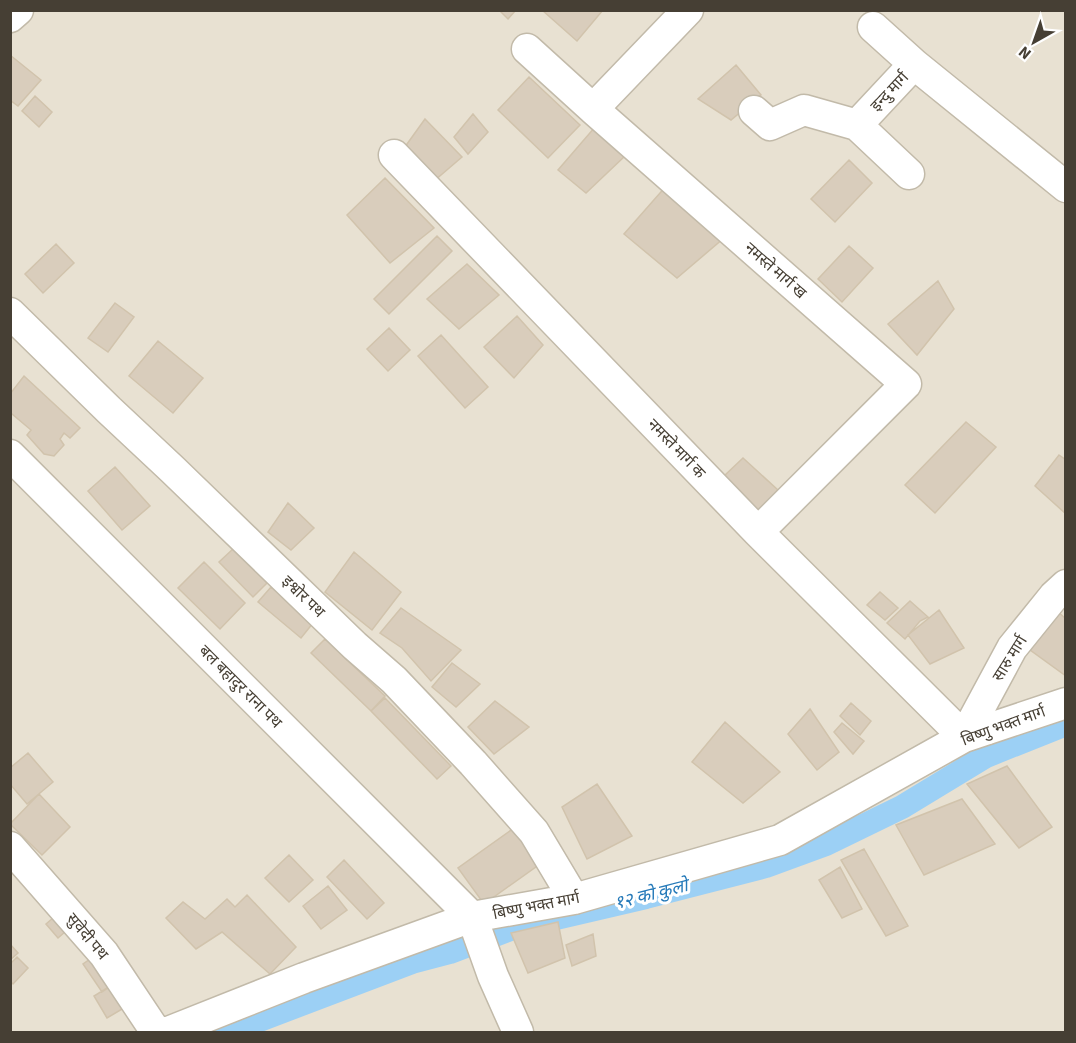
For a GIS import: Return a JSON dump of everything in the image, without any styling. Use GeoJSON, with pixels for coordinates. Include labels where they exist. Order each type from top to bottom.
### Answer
{"type":"FeatureCollection","features":[{"type":"Feature","properties":{"kind":"street"},"geometry":{"type":"LineString","coordinates":[[10,17],[18,10]]}},
{"type":"Feature","properties":{"kind":"street"},"geometry":{"type":"LineString","coordinates":[[527,49],[593,109],[688,10]]}},
{"type":"Feature","properties":{"kind":"street"},"geometry":{"type":"LineString","coordinates":[[873,27],[914,64]]}},
{"type":"Feature","properties":{"kind":"street","name":"इन्दु मार्ग"},"geometry":{"type":"LineString","coordinates":[[754,111],[770,125],[804,110],[856,125],[914,64],[1065,187]]}},
{"type":"Feature","properties":{"kind":"street","name":"नमस्ते मार्ग ख"},"geometry":{"type":"LineString","coordinates":[[593,109],[906,384],[758,532]]}},
{"type":"Feature","properties":{"kind":"street"},"geometry":{"type":"LineString","coordinates":[[856,125],[909,174]]}},
{"type":"Feature","properties":{"kind":"street","name":"नमस्ते मार्ग क"},"geometry":{"type":"LineString","coordinates":[[394,155],[758,532],[964,738]]}},
{"type":"Feature","properties":{"kind":"street","name":"इश्वोर पथ"},"geometry":{"type":"LineString","coordinates":[[10,314],[108,410],[394,680],[473,763],[534,832],[574,899]]}},
{"type":"Feature","properties":{"kind":"street","name":"बल बहादुर राना पथ"},"geometry":{"type":"LineString","coordinates":[[10,455],[472,918]]}},
{"type":"Feature","properties":{"kind":"street","name":"सारु मार्ग"},"geometry":{"type":"LineString","coordinates":[[964,738],[1012,648],[1065,585]]}},
{"type":"Feature","properties":{"kind":"street","name":"बिष्णु भक्त मार्ग"},"geometry":{"type":"LineString","coordinates":[[168,1032],[304,978],[472,918],[574,899],[780,840],[964,738],[1065,703]]}},
{"type":"Feature","properties":{"kind":"street","name":"सुवेदी पथ"},"geometry":{"type":"LineString","coordinates":[[10,847],[104,954],[156,1032]]}},
{"type":"Feature","properties":{"kind":"street"},"geometry":{"type":"LineString","coordinates":[[472,918],[518,1032]]}},
{"type":"Feature","properties":{"kind":"shaded area"},"geometry":{"type":"Polygon","coordinates":[[[11,11],[1065,11],[1065,1032],[11,1032],[11,11]]]}},
{"type":"Feature","properties":{"kind":"building"},"geometry":{"type":"Polygon","coordinates":[[[499,10],[516,10],[508,19],[499,10]]]}},
{"type":"Feature","properties":{"kind":"building"},"geometry":{"type":"Polygon","coordinates":[[[542,10],[603,10],[577,41],[542,10]]]}},
{"type":"Feature","properties":{"kind":"building"},"geometry":{"type":"Polygon","coordinates":[[[10,55],[41,80],[18,106],[10,100],[10,55]]]}},
{"type":"Feature","properties":{"kind":"building"},"geometry":{"type":"Polygon","coordinates":[[[736,65],[761,95],[731,120],[698,99],[736,65]]]}},
{"type":"Feature","properties":{"kind":"building"},"geometry":{"type":"Polygon","coordinates":[[[529,77],[580,125],[548,158],[498,110],[529,77]]]}},
{"type":"Feature","properties":{"kind":"building"},"geometry":{"type":"Polygon","coordinates":[[[35,96],[52,112],[39,127],[22,111],[35,96]]]}},
{"type":"Feature","properties":{"kind":"building"},"geometry":{"type":"Polygon","coordinates":[[[473,114],[488,132],[468,154],[454,137],[473,114]]]}},
{"type":"Feature","properties":{"kind":"building"},"geometry":{"type":"Polygon","coordinates":[[[425,119],[462,157],[434,181],[402,151],[425,119]]]}},
{"type":"Feature","properties":{"kind":"building"},"geometry":{"type":"Polygon","coordinates":[[[595,127],[626,155],[586,193],[558,170],[595,127]]]}},
{"type":"Feature","properties":{"kind":"building"},"geometry":{"type":"Polygon","coordinates":[[[849,160],[872,183],[835,222],[811,199],[849,160]]]}},
{"type":"Feature","properties":{"kind":"building"},"geometry":{"type":"Polygon","coordinates":[[[385,178],[434,228],[390,263],[347,215],[385,178]]]}},
{"type":"Feature","properties":{"kind":"building"},"geometry":{"type":"Polygon","coordinates":[[[667,185],[724,238],[677,278],[624,234],[667,185]]]}},
{"type":"Feature","properties":{"kind":"building"},"geometry":{"type":"Polygon","coordinates":[[[437,236],[452,251],[389,314],[374,299],[437,236]]]}},
{"type":"Feature","properties":{"kind":"building"},"geometry":{"type":"Polygon","coordinates":[[[56,244],[74,263],[43,293],[25,274],[56,244]]]}},
{"type":"Feature","properties":{"kind":"building"},"geometry":{"type":"Polygon","coordinates":[[[849,246],[873,268],[842,302],[818,279],[849,246]]]}},
{"type":"Feature","properties":{"kind":"building"},"geometry":{"type":"Polygon","coordinates":[[[467,264],[499,295],[459,329],[427,299],[467,264]]]}},
{"type":"Feature","properties":{"kind":"building"},"geometry":{"type":"Polygon","coordinates":[[[938,281],[954,309],[917,355],[888,324],[938,281]]]}},
{"type":"Feature","properties":{"kind":"building"},"geometry":{"type":"Polygon","coordinates":[[[115,303],[134,317],[108,352],[88,338],[115,303]]]}},
{"type":"Feature","properties":{"kind":"building"},"geometry":{"type":"Polygon","coordinates":[[[517,316],[543,345],[514,378],[484,347],[517,316]]]}},
{"type":"Feature","properties":{"kind":"building"},"geometry":{"type":"Polygon","coordinates":[[[389,328],[410,350],[388,371],[367,349],[389,328]]]}},
{"type":"Feature","properties":{"kind":"building"},"geometry":{"type":"Polygon","coordinates":[[[441,335],[488,387],[465,408],[418,356],[441,335]]]}},
{"type":"Feature","properties":{"kind":"building"},"geometry":{"type":"Polygon","coordinates":[[[158,341],[203,378],[173,413],[129,376],[158,341]]]}},
{"type":"Feature","properties":{"kind":"building"},"geometry":{"type":"Polygon","coordinates":[[[24,376],[80,428],[70,438],[64,433],[60,439],[64,445],[54,456],[44,454],[27,435],[31,430],[12,414],[10,416],[10,394],[24,376]]]}},
{"type":"Feature","properties":{"kind":"building"},"geometry":{"type":"Polygon","coordinates":[[[966,422],[996,447],[935,513],[905,485],[966,422]]]}},
{"type":"Feature","properties":{"kind":"building"},"geometry":{"type":"Polygon","coordinates":[[[1059,455],[1066,460],[1066,514],[1035,486],[1059,455]]]}},
{"type":"Feature","properties":{"kind":"building"},"geometry":{"type":"Polygon","coordinates":[[[743,458],[778,490],[759,512],[724,476],[743,458]]]}},
{"type":"Feature","properties":{"kind":"building"},"geometry":{"type":"Polygon","coordinates":[[[115,467],[150,506],[122,530],[88,491],[115,467]]]}},
{"type":"Feature","properties":{"kind":"building"},"geometry":{"type":"Polygon","coordinates":[[[288,503],[314,528],[291,550],[268,532],[288,503]]]}},
{"type":"Feature","properties":{"kind":"building"},"geometry":{"type":"Polygon","coordinates":[[[234,548],[267,583],[253,597],[219,562],[234,548]]]}},
{"type":"Feature","properties":{"kind":"building"},"geometry":{"type":"Polygon","coordinates":[[[354,552],[401,592],[372,630],[325,592],[354,552]]]}},
{"type":"Feature","properties":{"kind":"building"},"geometry":{"type":"Polygon","coordinates":[[[204,562],[245,603],[220,629],[178,588],[204,562]]]}},
{"type":"Feature","properties":{"kind":"building"},"geometry":{"type":"Polygon","coordinates":[[[271,587],[313,623],[301,638],[258,602],[271,587]]]}},
{"type":"Feature","properties":{"kind":"building"},"geometry":{"type":"Polygon","coordinates":[[[880,592],[898,608],[885,620],[867,605],[880,592]]]}},
{"type":"Feature","properties":{"kind":"building"},"geometry":{"type":"Polygon","coordinates":[[[910,601],[928,617],[920,621],[905,639],[887,623],[910,601]]]}},
{"type":"Feature","properties":{"kind":"building"},"geometry":{"type":"Polygon","coordinates":[[[401,608],[461,650],[431,681],[402,648],[380,633],[401,608]]]}},
{"type":"Feature","properties":{"kind":"building"},"geometry":{"type":"Polygon","coordinates":[[[1055,609],[1066,619],[1066,676],[1026,647],[1055,609]]]}},
{"type":"Feature","properties":{"kind":"building"},"geometry":{"type":"Polygon","coordinates":[[[939,610],[964,648],[930,664],[908,635],[939,610]]]}},
{"type":"Feature","properties":{"kind":"building"},"geometry":{"type":"Polygon","coordinates":[[[325,639],[385,696],[371,711],[311,653],[325,639]]]}},
{"type":"Feature","properties":{"kind":"building"},"geometry":{"type":"Polygon","coordinates":[[[452,663],[480,684],[456,707],[432,687],[452,663]]]}},
{"type":"Feature","properties":{"kind":"building"},"geometry":{"type":"Polygon","coordinates":[[[385,698],[451,766],[437,779],[371,711],[385,698]]]}},
{"type":"Feature","properties":{"kind":"building"},"geometry":{"type":"Polygon","coordinates":[[[495,701],[529,727],[494,754],[468,727],[495,701]]]}},
{"type":"Feature","properties":{"kind":"building"},"geometry":{"type":"Polygon","coordinates":[[[851,703],[871,721],[860,735],[840,716],[851,703]]]}},
{"type":"Feature","properties":{"kind":"building"},"geometry":{"type":"Polygon","coordinates":[[[810,709],[839,752],[817,770],[788,734],[810,709]]]}},
{"type":"Feature","properties":{"kind":"building"},"geometry":{"type":"Polygon","coordinates":[[[725,722],[780,772],[743,803],[692,762],[725,722]]]}},
{"type":"Feature","properties":{"kind":"building"},"geometry":{"type":"Polygon","coordinates":[[[842,723],[864,741],[853,754],[834,732],[842,723]]]}},
{"type":"Feature","properties":{"kind":"building"},"geometry":{"type":"Polygon","coordinates":[[[28,753],[53,782],[27,804],[10,784],[10,768],[28,753]]]}},
{"type":"Feature","properties":{"kind":"building"},"geometry":{"type":"Polygon","coordinates":[[[1007,766],[1052,827],[1019,848],[967,784],[1007,766]]]}},
{"type":"Feature","properties":{"kind":"building"},"geometry":{"type":"Polygon","coordinates":[[[597,784],[632,836],[587,859],[562,807],[597,784]]]}},
{"type":"Feature","properties":{"kind":"building"},"geometry":{"type":"Polygon","coordinates":[[[39,794],[70,827],[42,855],[10,824],[39,794]]]}},
{"type":"Feature","properties":{"kind":"building"},"geometry":{"type":"Polygon","coordinates":[[[962,799],[995,844],[924,875],[896,825],[962,799]]]}},
{"type":"Feature","properties":{"kind":"building"},"geometry":{"type":"Polygon","coordinates":[[[514,828],[540,864],[484,904],[458,868],[514,828]]]}},
{"type":"Feature","properties":{"kind":"building"},"geometry":{"type":"Polygon","coordinates":[[[864,849],[908,926],[886,936],[841,860],[864,849]]]}},
{"type":"Feature","properties":{"kind":"building"},"geometry":{"type":"Polygon","coordinates":[[[289,855],[313,880],[289,902],[265,878],[289,855]]]}},
{"type":"Feature","properties":{"kind":"building"},"geometry":{"type":"Polygon","coordinates":[[[344,860],[384,903],[367,919],[327,877],[344,860]]]}},
{"type":"Feature","properties":{"kind":"building"},"geometry":{"type":"Polygon","coordinates":[[[840,867],[862,909],[842,918],[819,880],[840,867]]]}},
{"type":"Feature","properties":{"kind":"building"},"geometry":{"type":"Polygon","coordinates":[[[328,886],[347,910],[321,929],[303,906],[328,886]]]}},
{"type":"Feature","properties":{"kind":"building"},"geometry":{"type":"Polygon","coordinates":[[[247,895],[296,947],[270,974],[222,932],[196,949],[166,918],[183,902],[205,919],[227,899],[235,907],[247,895]]]}},
{"type":"Feature","properties":{"kind":"building"},"geometry":{"type":"Polygon","coordinates":[[[61,911],[73,925],[58,938],[46,924],[61,911]]]}},
{"type":"Feature","properties":{"kind":"building"},"geometry":{"type":"Polygon","coordinates":[[[558,922],[565,958],[528,973],[511,933],[558,922]]]}},
{"type":"Feature","properties":{"kind":"building"},"geometry":{"type":"Polygon","coordinates":[[[593,934],[596,956],[572,966],[566,945],[593,934]]]}},
{"type":"Feature","properties":{"kind":"building"},"geometry":{"type":"Polygon","coordinates":[[[10,944],[18,953],[10,960],[10,944]]]}},
{"type":"Feature","properties":{"kind":"building"},"geometry":{"type":"Polygon","coordinates":[[[96,955],[115,983],[102,992],[83,964],[96,955]]]}},
{"type":"Feature","properties":{"kind":"building"},"geometry":{"type":"Polygon","coordinates":[[[17,957],[28,968],[13,984],[10,981],[10,964],[17,957]]]}},
{"type":"Feature","properties":{"kind":"building"},"geometry":{"type":"Polygon","coordinates":[[[115,983],[129,1005],[107,1018],[94,996],[115,983]]]}},
{"type":"Feature","properties":{"kind":"waterway","name":"१२ को कुलो"},"geometry":{"type":"LineString","coordinates":[[222,1032],[412,962],[450,952],[513,928],[766,866],[826,844],[902,807],[986,756],[1066,724]]}}]}
